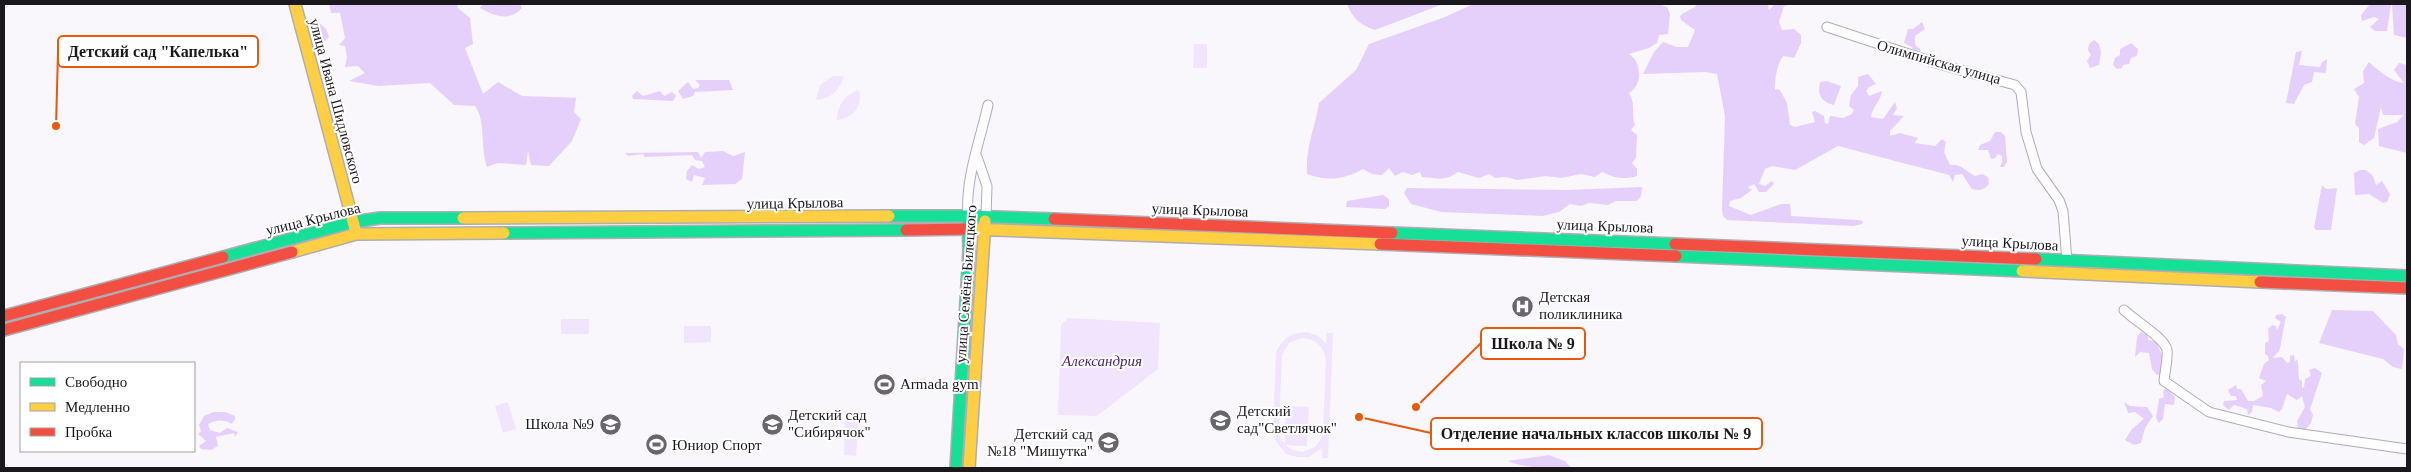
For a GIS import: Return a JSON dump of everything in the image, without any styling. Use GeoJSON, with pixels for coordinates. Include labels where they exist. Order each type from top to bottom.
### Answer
{"type":"FeatureCollection","features":[{"type":"Feature","properties":{"kind":"main road","name":"улица Ивана Шидловского"},"geometry":{"type":"LineString","coordinates":[[295,4],[356,234]]}},
{"type":"Feature","properties":{"kind":"main road","name":"улица Крылова"},"geometry":{"type":"LineString","coordinates":[[4,316],[353,222],[380,218],[968,216],[1703,244],[2407,276]]}},
{"type":"Feature","properties":{"kind":"main road","name":"улица Семёна Билецкого"},"geometry":{"type":"LineString","coordinates":[[956,468],[969,229],[968,216]]}},
{"type":"Feature","properties":{"kind":"main road","name":"улица Семёна Билецкого"},"geometry":{"type":"LineString","coordinates":[[968,468],[986,217]]}},
{"type":"Feature","properties":{"kind":"main road","name":"улица Крылова"},"geometry":{"type":"LineString","coordinates":[[4,330],[356,234],[453,232],[985,229],[1179,235],[2407,288]]}},
{"type":"Feature","properties":{"kind":"main road"},"geometry":{"type":"LineString","coordinates":[[1703,244],[1703,258]]}},
{"type":"Feature","properties":{"kind":"street","name":"Олимпийская улица"},"geometry":{"type":"LineString","coordinates":[[1827,27],[1933,63],[2016,85],[2021,92],[2026,132],[2037,169],[2059,200],[2063,211],[2068,261]]}},
{"type":"Feature","properties":{"kind":"street"},"geometry":{"type":"LineString","coordinates":[[968,216],[967,204],[988,105]]}},
{"type":"Feature","properties":{"kind":"street","name":"улица Семёна Билецкого"},"geometry":{"type":"LineString","coordinates":[[976,156],[987,186],[986,217]]}},
{"type":"Feature","properties":{"kind":"street"},"geometry":{"type":"LineString","coordinates":[[2124,310],[2135,321],[2164,340],[2167,350],[2164,381],[2209,412],[2288,432],[2407,449]]}},
{"type":"Feature","properties":{"kind":"green space"},"geometry":{"type":"Polygon","coordinates":[[[1194,44],[1207,44],[1207,68],[1193,68],[1194,44]]]}},
{"type":"Feature","properties":{"kind":"green space"},"geometry":{"type":"Polygon","coordinates":[[[833,76],[844,76],[840,86],[830,96],[816,100],[820,85],[833,76]]]}},
{"type":"Feature","properties":{"kind":"green space"},"geometry":{"type":"Polygon","coordinates":[[[859,90],[860,101],[856,110],[848,117],[837,120],[840,105],[846,97],[859,90]]]}},
{"type":"Feature","properties":{"kind":"green space","name":"Александрия"},"geometry":{"type":"Polygon","coordinates":[[[1068,318],[1160,323],[1158,369],[1097,416],[1058,415],[1061,325],[1068,318]]]}},
{"type":"Feature","properties":{"kind":"green space"},"geometry":{"type":"Polygon","coordinates":[[[561,319],[589,319],[589,334],[561,334],[561,319]]]}},
{"type":"Feature","properties":{"kind":"green space"},"geometry":{"type":"Polygon","coordinates":[[[684,326],[711,326],[711,342],[684,343],[684,326]]]}},
{"type":"Feature","properties":{"kind":"green space"},"geometry":{"type":"Polygon","coordinates":[[[1302,332],[1318,336],[1326,343],[1327,333],[1333,333],[1328,458],[1322,458],[1322,448],[1309,457],[1297,457],[1286,454],[1275,440],[1273,429],[1276,353],[1284,340],[1302,332]],[[1302,338],[1289,343],[1282,355],[1279,428],[1280,438],[1285,444],[1286,406],[1309,407],[1307,446],[1285,445],[1293,450],[1302,452],[1315,447],[1321,439],[1326,361],[1324,352],[1319,345],[1312,340],[1302,338]]]}},
{"type":"Feature","properties":{"kind":"green space"},"geometry":{"type":"Polygon","coordinates":[[[508,402],[516,429],[503,433],[495,406],[508,402]]]}},
{"type":"Feature","properties":{"kind":"green space"},"geometry":{"type":"Polygon","coordinates":[[[845,411],[859,411],[856,456],[844,455],[845,411]]]}},
{"type":"Feature","properties":{"kind":"shaded area"},"geometry":{"type":"Polygon","coordinates":[[[329,4],[457,4],[458,8],[470,18],[473,44],[465,48],[483,94],[498,82],[522,96],[582,98],[576,98],[574,112],[581,119],[572,141],[549,166],[531,165],[528,151],[526,165],[498,163],[487,167],[481,119],[475,106],[454,105],[430,83],[378,86],[349,81],[365,73],[358,66],[345,67],[347,57],[345,46],[339,45],[345,38],[340,13],[331,13],[329,4]]]}},
{"type":"Feature","properties":{"kind":"shaded area"},"geometry":{"type":"Polygon","coordinates":[[[483,4],[520,4],[522,8],[512,15],[502,16],[480,8],[483,4]]]}},
{"type":"Feature","properties":{"kind":"shaded area"},"geometry":{"type":"Polygon","coordinates":[[[1347,4],[1443,4],[1375,30],[1358,21],[1347,4]]]}},
{"type":"Feature","properties":{"kind":"shaded area"},"geometry":{"type":"Polygon","coordinates":[[[1473,4],[1659,4],[1667,7],[1670,14],[1668,34],[1659,35],[1657,43],[1649,48],[1629,54],[1636,62],[1639,74],[1637,85],[1629,93],[1635,125],[1631,130],[1637,135],[1636,158],[1632,163],[1637,169],[1637,176],[1619,178],[1602,172],[1595,177],[1581,174],[1561,178],[1546,176],[1517,180],[1506,177],[1495,178],[1489,174],[1479,178],[1458,172],[1441,179],[1422,177],[1420,172],[1412,175],[1403,172],[1395,176],[1389,168],[1382,175],[1372,174],[1363,169],[1349,175],[1329,179],[1307,174],[1309,147],[1319,103],[1356,70],[1369,44],[1445,17],[1473,4]]]}},
{"type":"Feature","properties":{"kind":"shaded area"},"geometry":{"type":"Polygon","coordinates":[[[1695,4],[1768,4],[1769,10],[1775,4],[1791,4],[1784,6],[1779,22],[1782,30],[1794,29],[1801,35],[1801,43],[1794,58],[1783,56],[1775,80],[1775,89],[1780,90],[1787,103],[1790,125],[1795,127],[1815,122],[1812,112],[1815,111],[1824,116],[1825,123],[1828,124],[1830,116],[1843,118],[1852,114],[1854,110],[1849,106],[1851,95],[1858,86],[1858,77],[1868,74],[1876,84],[1869,87],[1866,91],[1869,96],[1882,91],[1871,117],[1883,119],[1895,102],[1897,108],[1893,115],[1904,116],[1890,131],[1890,136],[1900,133],[1918,138],[1915,143],[1935,146],[1942,139],[1946,142],[1944,152],[1950,165],[1960,167],[1975,176],[1982,174],[1988,177],[1989,184],[1982,190],[1972,189],[1962,174],[1955,175],[1953,182],[1949,175],[1838,146],[1795,170],[1772,166],[1765,169],[1759,184],[1765,186],[1772,181],[1774,184],[1766,192],[1759,192],[1754,184],[1748,187],[1752,190],[1741,198],[1730,201],[1729,206],[1751,215],[1781,204],[1790,204],[1791,216],[1858,220],[1863,221],[1862,224],[1854,226],[1727,220],[1723,216],[1722,210],[1725,116],[1717,74],[1705,72],[1643,74],[1654,52],[1663,42],[1677,47],[1688,47],[1695,30],[1681,20],[1680,16],[1696,6],[1695,4]]]}},
{"type":"Feature","properties":{"kind":"shaded area"},"geometry":{"type":"Polygon","coordinates":[[[2370,4],[2391,4],[2387,31],[2375,31],[2370,27],[2379,19],[2374,17],[2362,21],[2361,15],[2370,4]]]}},
{"type":"Feature","properties":{"kind":"shaded area"},"geometry":{"type":"Polygon","coordinates":[[[2392,4],[2407,4],[2407,38],[2394,35],[2392,4]]]}},
{"type":"Feature","properties":{"kind":"shaded area"},"geometry":{"type":"Polygon","coordinates":[[[1922,22],[1925,29],[1915,36],[1915,45],[1921,50],[1919,53],[1913,52],[1912,47],[1904,43],[1908,29],[1913,29],[1922,22]]]}},
{"type":"Feature","properties":{"kind":"shaded area"},"geometry":{"type":"Polygon","coordinates":[[[319,23],[326,29],[329,37],[318,46],[314,43],[314,26],[319,23]]]}},
{"type":"Feature","properties":{"kind":"shaded area"},"geometry":{"type":"Polygon","coordinates":[[[2094,40],[2099,44],[2101,52],[2099,65],[2090,68],[2087,61],[2091,55],[2088,50],[2089,44],[2094,40]]]}},
{"type":"Feature","properties":{"kind":"shaded area"},"geometry":{"type":"Polygon","coordinates":[[[2131,43],[2138,49],[2137,56],[2131,58],[2129,64],[2117,69],[2113,65],[2115,58],[2120,55],[2120,49],[2131,43]]]}},
{"type":"Feature","properties":{"kind":"shaded area"},"geometry":{"type":"Polygon","coordinates":[[[2302,51],[2299,65],[2320,67],[2322,62],[2327,59],[2326,73],[2314,72],[2312,82],[2304,85],[2294,104],[2286,103],[2296,52],[2302,51]]]}},
{"type":"Feature","properties":{"kind":"shaded area"},"geometry":{"type":"Polygon","coordinates":[[[2369,62],[2389,78],[2404,83],[2394,70],[2399,63],[2407,65],[2407,153],[2379,146],[2378,129],[2397,122],[2404,115],[2383,115],[2381,107],[2374,138],[2364,145],[2359,142],[2359,128],[2355,124],[2359,97],[2354,89],[2364,83],[2363,71],[2369,62]]]}},
{"type":"Feature","properties":{"kind":"shaded area"},"geometry":{"type":"Polygon","coordinates":[[[695,80],[729,80],[733,90],[695,92],[693,96],[683,99],[678,91],[688,82],[693,89],[698,88],[700,85],[695,80]]]}},
{"type":"Feature","properties":{"kind":"shaded area"},"geometry":{"type":"Polygon","coordinates":[[[1827,81],[1841,86],[1834,105],[1823,100],[1819,91],[1820,82],[1827,81]]]}},
{"type":"Feature","properties":{"kind":"shaded area"},"geometry":{"type":"Polygon","coordinates":[[[637,91],[643,96],[660,91],[664,96],[672,92],[676,96],[673,101],[633,99],[632,96],[637,91]]]}},
{"type":"Feature","properties":{"kind":"shaded area"},"geometry":{"type":"Polygon","coordinates":[[[1995,132],[2001,132],[2005,136],[2007,162],[2004,167],[2000,167],[2002,156],[1998,154],[1995,158],[1991,159],[1988,150],[1978,150],[1980,145],[1990,141],[1995,132]]]}},
{"type":"Feature","properties":{"kind":"shaded area"},"geometry":{"type":"Polygon","coordinates":[[[723,151],[733,156],[745,152],[742,179],[735,184],[702,185],[705,178],[694,175],[692,182],[686,179],[687,171],[692,165],[699,169],[705,167],[702,161],[695,160],[692,155],[645,157],[643,154],[628,156],[625,153],[698,152],[701,158],[705,152],[723,151]]]}},
{"type":"Feature","properties":{"kind":"shaded area"},"geometry":{"type":"Polygon","coordinates":[[[2366,170],[2373,176],[2376,185],[2382,181],[2390,194],[2387,202],[2383,203],[2369,194],[2355,195],[2354,173],[2366,170]]]}},
{"type":"Feature","properties":{"kind":"shaded area"},"geometry":{"type":"Polygon","coordinates":[[[2322,185],[2326,189],[2337,188],[2331,230],[2316,230],[2314,228],[2322,185]]]}},
{"type":"Feature","properties":{"kind":"shaded area"},"geometry":{"type":"Polygon","coordinates":[[[1642,187],[1641,196],[1637,201],[1616,201],[1608,205],[1589,203],[1581,206],[1570,204],[1559,212],[1543,216],[1441,212],[1411,204],[1404,193],[1407,188],[1568,190],[1642,187]]]}},
{"type":"Feature","properties":{"kind":"shaded area"},"geometry":{"type":"Polygon","coordinates":[[[1383,195],[1389,199],[1389,206],[1385,209],[1346,207],[1347,201],[1383,195]]]}},
{"type":"Feature","properties":{"kind":"shaded area"},"geometry":{"type":"Polygon","coordinates":[[[2332,310],[2373,311],[2396,335],[2398,344],[2404,349],[2402,369],[2393,367],[2383,359],[2319,343],[2332,310]]]}},
{"type":"Feature","properties":{"kind":"shaded area"},"geometry":{"type":"Polygon","coordinates":[[[2282,314],[2286,317],[2281,345],[2273,358],[2282,357],[2287,363],[2290,362],[2290,356],[2294,355],[2295,362],[2297,359],[2298,361],[2299,379],[2302,381],[2302,388],[2304,387],[2305,379],[2311,376],[2309,370],[2315,368],[2322,373],[2310,409],[2313,415],[2311,423],[2305,430],[2298,428],[2297,421],[2305,407],[2302,396],[2297,400],[2287,394],[2282,409],[2279,412],[2271,408],[2253,405],[2252,412],[2248,415],[2247,409],[2234,405],[2229,410],[2223,405],[2224,401],[2237,400],[2236,396],[2231,396],[2228,390],[2236,385],[2237,389],[2241,389],[2248,401],[2254,401],[2263,396],[2261,385],[2266,381],[2259,378],[2264,364],[2269,360],[2265,354],[2265,343],[2269,341],[2268,329],[2272,325],[2276,326],[2277,330],[2281,322],[2275,318],[2276,315],[2282,314]]]}},
{"type":"Feature","properties":{"kind":"shaded area"},"geometry":{"type":"Polygon","coordinates":[[[2141,332],[2148,335],[2148,340],[2156,341],[2162,355],[2162,374],[2157,375],[2152,369],[2149,353],[2140,352],[2135,357],[2137,337],[2141,332]]]}},
{"type":"Feature","properties":{"kind":"shaded area"},"geometry":{"type":"Polygon","coordinates":[[[2166,388],[2175,397],[2174,405],[2165,404],[2163,419],[2159,423],[2156,418],[2159,399],[2164,397],[2163,391],[2166,388]]]}},
{"type":"Feature","properties":{"kind":"shaded area"},"geometry":{"type":"Polygon","coordinates":[[[2124,402],[2130,406],[2147,407],[2153,416],[2145,428],[2141,443],[2134,445],[2125,440],[2132,429],[2144,419],[2135,412],[2128,413],[2124,402]]]}},
{"type":"Feature","properties":{"kind":"shaded area"},"geometry":{"type":"Polygon","coordinates":[[[214,412],[225,412],[235,416],[235,419],[232,424],[220,421],[208,424],[210,430],[220,433],[227,428],[238,432],[235,437],[234,433],[216,437],[218,446],[211,450],[201,449],[199,446],[206,441],[198,434],[201,431],[199,425],[204,416],[214,412]]]}},
{"type":"Feature","properties":{"kind":"shaded area"},"geometry":{"type":"Polygon","coordinates":[[[1549,455],[1565,461],[1571,468],[1613,468],[1574,469],[1544,468],[1508,461],[1549,455]]]}},
{"type":"Feature","properties":{"kind":"traffic: fast"},"geometry":{"type":"LineString","coordinates":[[889,216],[968,216]]}},
{"type":"Feature","properties":{"kind":"traffic: fast"},"geometry":{"type":"LineString","coordinates":[[956,468],[969,251],[968,216],[1054,219]]}},
{"type":"Feature","properties":{"kind":"traffic: fast"},"geometry":{"type":"LineString","coordinates":[[223,257],[353,222],[380,218],[463,218]]}},
{"type":"Feature","properties":{"kind":"traffic: fast"},"geometry":{"type":"LineString","coordinates":[[504,233],[906,230]]}},
{"type":"Feature","properties":{"kind":"traffic: fast"},"geometry":{"type":"LineString","coordinates":[[1392,233],[1675,244]]}},
{"type":"Feature","properties":{"kind":"traffic: fast"},"geometry":{"type":"LineString","coordinates":[[1676,256],[2022,271]]}},
{"type":"Feature","properties":{"kind":"traffic: fast"},"geometry":{"type":"LineString","coordinates":[[2036,259],[2407,276]]}},
{"type":"Feature","properties":{"kind":"traffic: slow"},"geometry":{"type":"LineString","coordinates":[[295,4],[355,229]]}},
{"type":"Feature","properties":{"kind":"traffic: slow"},"geometry":{"type":"LineString","coordinates":[[463,218],[889,216]]}},
{"type":"Feature","properties":{"kind":"traffic: slow"},"geometry":{"type":"LineString","coordinates":[[969,468],[985,221]]}},
{"type":"Feature","properties":{"kind":"traffic: slow"},"geometry":{"type":"LineString","coordinates":[[969,229],[1380,244]]}},
{"type":"Feature","properties":{"kind":"traffic: slow"},"geometry":{"type":"LineString","coordinates":[[292,252],[356,234],[504,233]]}},
{"type":"Feature","properties":{"kind":"traffic: slow"},"geometry":{"type":"LineString","coordinates":[[2022,271],[2260,282]]}},
{"type":"Feature","properties":{"kind":"traffic: jam"},"geometry":{"type":"LineString","coordinates":[[1054,219],[1392,233]]}},
{"type":"Feature","properties":{"kind":"traffic: jam"},"geometry":{"type":"LineString","coordinates":[[906,230],[969,229]]}},
{"type":"Feature","properties":{"kind":"traffic: jam"},"geometry":{"type":"LineString","coordinates":[[1380,244],[1676,256]]}},
{"type":"Feature","properties":{"kind":"traffic: jam"},"geometry":{"type":"LineString","coordinates":[[1675,244],[2036,259]]}},
{"type":"Feature","properties":{"kind":"traffic: jam"},"geometry":{"type":"LineString","coordinates":[[4,330],[292,252]]}},
{"type":"Feature","properties":{"kind":"traffic: jam"},"geometry":{"type":"LineString","coordinates":[[4,316],[223,257]]}},
{"type":"Feature","properties":{"kind":"traffic: jam"},"geometry":{"type":"LineString","coordinates":[[2260,282],[2407,288]]}},
{"type":"Feature","properties":{"kind":"place","name":"Детский сад \"Капелька\""},"geometry":{"type":"Point","coordinates":[56,126]}},
{"type":"Feature","properties":{"kind":"place","name":"Детская поликлиника"},"geometry":{"type":"Point","coordinates":[1523,306]}},
{"type":"Feature","properties":{"kind":"place","name":"Armada gym"},"geometry":{"type":"Point","coordinates":[884,384]}},
{"type":"Feature","properties":{"kind":"place","name":"Школа № 9"},"geometry":{"type":"Point","coordinates":[1416,407]}},
{"type":"Feature","properties":{"kind":"place","name":"Отделение начальных классов школы № 9"},"geometry":{"type":"Point","coordinates":[1359,417]}},
{"type":"Feature","properties":{"kind":"place","name":"Детский сад\"Светлячок\""},"geometry":{"type":"Point","coordinates":[1221,420]}},
{"type":"Feature","properties":{"kind":"place","name":"Школа №9"},"geometry":{"type":"Point","coordinates":[610,424]}},
{"type":"Feature","properties":{"kind":"place","name":"Детский сад \"Сибирячок\""},"geometry":{"type":"Point","coordinates":[772,424]}},
{"type":"Feature","properties":{"kind":"place","name":"Детский сад №18 \"Мишутка\""},"geometry":{"type":"Point","coordinates":[1109,443]}},
{"type":"Feature","properties":{"kind":"place","name":"Юниор Спорт"},"geometry":{"type":"Point","coordinates":[656,445]}}]}
